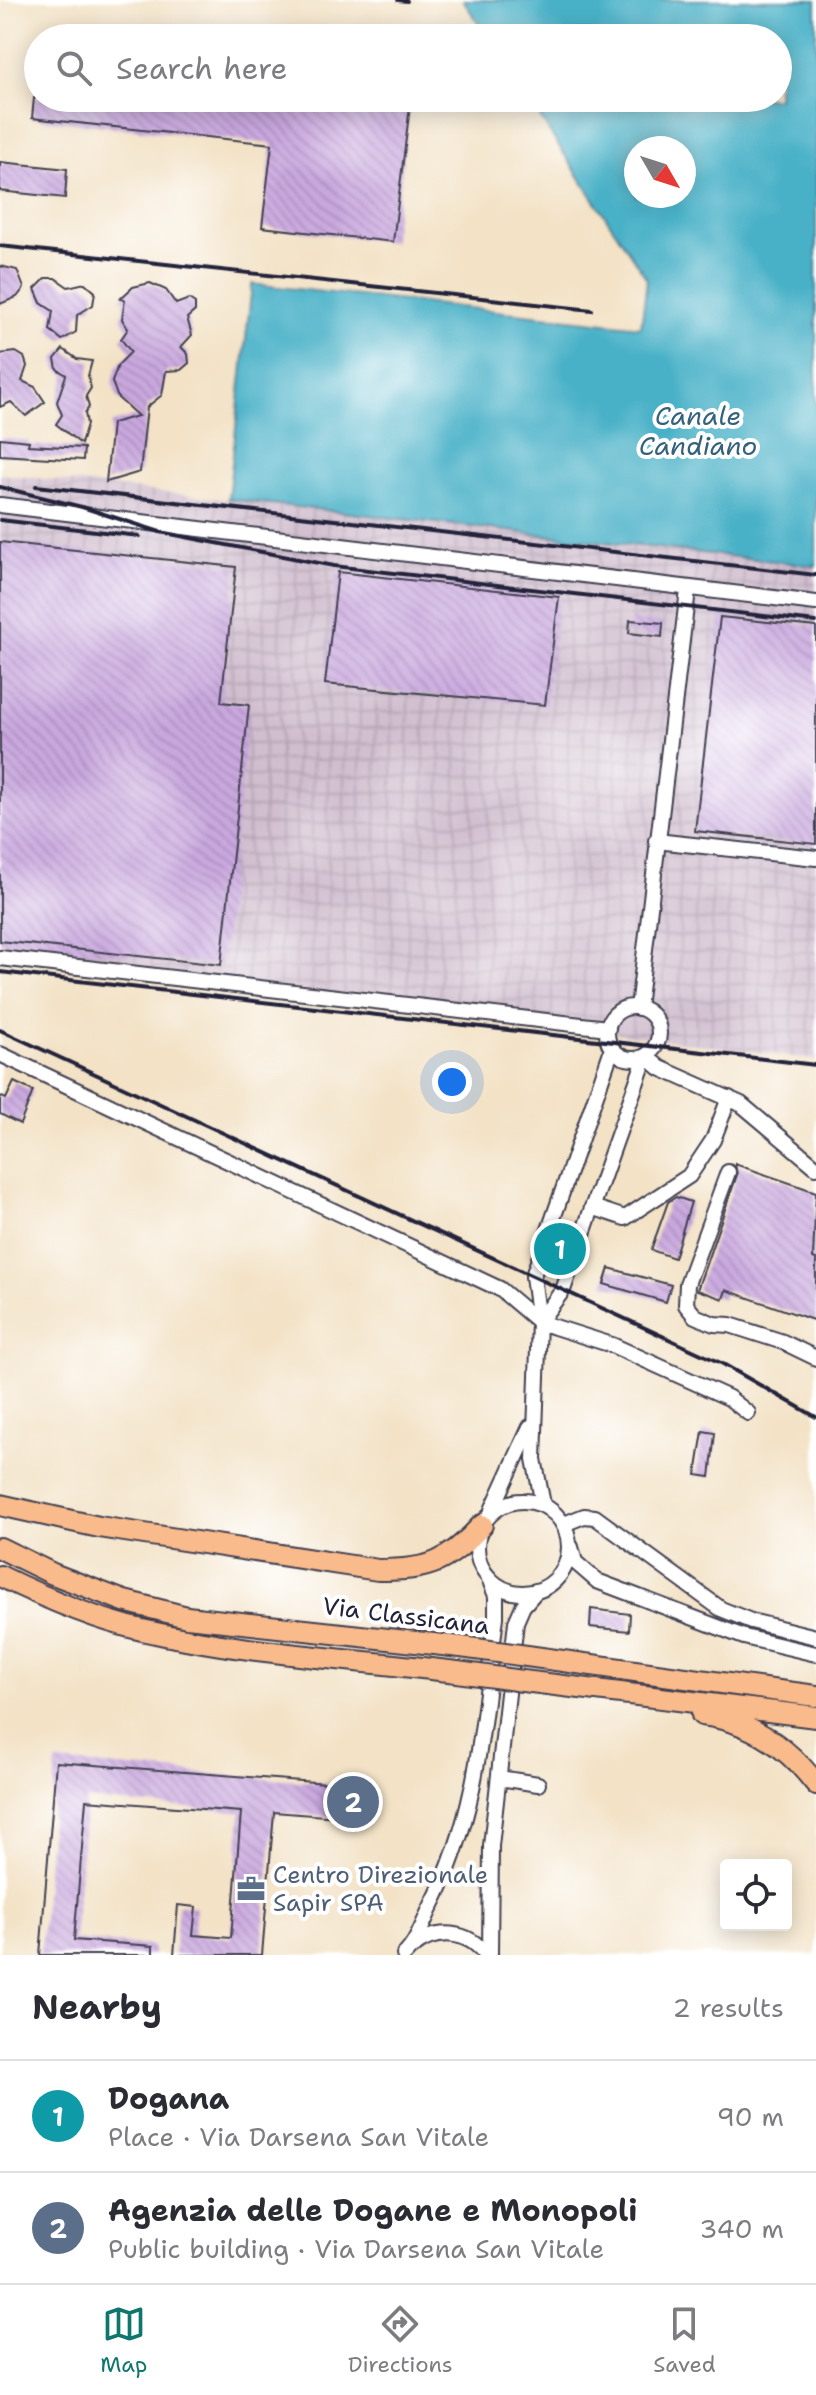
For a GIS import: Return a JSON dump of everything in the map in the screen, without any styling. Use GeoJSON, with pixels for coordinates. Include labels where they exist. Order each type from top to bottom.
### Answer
{"type":"FeatureCollection","features":[{"type":"Feature","properties":{"kind":"highway"},"geometry":{"type":"LineString","coordinates":[[0,1505],[114,1529],[378,1570],[412,1570],[436,1565],[458,1551],[486,1520]]}},
{"type":"Feature","properties":{"kind":"highway","name":"Via Classicana"},"geometry":{"type":"LineString","coordinates":[[0,1548],[53,1574],[124,1601],[187,1617],[461,1647],[816,1696]]}},
{"type":"Feature","properties":{"kind":"highway","name":"Via Classicana"},"geometry":{"type":"LineString","coordinates":[[0,1576],[48,1599],[152,1632],[192,1640],[816,1717]]}},
{"type":"Feature","properties":{"kind":"highway"},"geometry":{"type":"LineString","coordinates":[[622,1692],[668,1710],[739,1723],[797,1759],[816,1784]]}},
{"type":"Feature","properties":{"kind":"street"},"geometry":{"type":"LineString","coordinates":[[0,505],[816,603]]}},
{"type":"Feature","properties":{"kind":"street"},"geometry":{"type":"LineString","coordinates":[[638,1008],[688,590]]}},
{"type":"Feature","properties":{"kind":"street"},"geometry":{"type":"LineString","coordinates":[[656,841],[816,858]]}},
{"type":"Feature","properties":{"kind":"street"},"geometry":{"type":"LineString","coordinates":[[0,958],[608,1028]]}},
{"type":"Feature","properties":{"kind":"street"},"geometry":{"type":"LineString","coordinates":[[539,1322],[563,1290],[646,1056],[655,1047],[658,1031],[652,1016],[638,1008],[616,1014],[608,1028],[612,1049],[533,1276],[539,1322],[534,1459],[543,1504],[564,1524],[575,1562],[597,1581],[744,1637],[816,1654]]}},
{"type":"Feature","properties":{"kind":"street"},"geometry":{"type":"LineString","coordinates":[[612,1049],[624,1058],[646,1056],[660,1068],[729,1098],[749,1110],[816,1167]]}},
{"type":"Feature","properties":{"kind":"street"},"geometry":{"type":"LineString","coordinates":[[0,1054],[500,1289],[539,1322],[612,1345],[729,1398],[748,1413]]}},
{"type":"Feature","properties":{"kind":"street"},"geometry":{"type":"LineString","coordinates":[[592,1207],[625,1218],[689,1176],[713,1140],[729,1098]]}},
{"type":"Feature","properties":{"kind":"street"},"geometry":{"type":"LineString","coordinates":[[728,1172],[687,1284],[686,1305],[695,1316],[714,1324],[730,1325],[783,1342],[816,1358]]}},
{"type":"Feature","properties":{"kind":"street"},"geometry":{"type":"LineString","coordinates":[[407,1953],[461,1841],[475,1788],[496,1617],[496,1596],[477,1553],[486,1520],[522,1450],[534,1415]]}},
{"type":"Feature","properties":{"kind":"street"},"geometry":{"type":"LineString","coordinates":[[486,1520],[515,1501],[543,1504]]}},
{"type":"Feature","properties":{"kind":"street"},"geometry":{"type":"LineString","coordinates":[[564,1524],[584,1516],[595,1517],[721,1609],[751,1621],[816,1637]]}},
{"type":"Feature","properties":{"kind":"street"},"geometry":{"type":"LineString","coordinates":[[489,1578],[511,1592],[536,1591],[550,1585],[565,1568],[569,1539]]}},
{"type":"Feature","properties":{"kind":"street"},"geometry":{"type":"LineString","coordinates":[[488,1955],[488,1902],[516,1622],[523,1606],[536,1591]]}},
{"type":"Feature","properties":{"kind":"street"},"geometry":{"type":"LineString","coordinates":[[499,1778],[538,1784]]}},
{"type":"Feature","properties":{"kind":"street"},"geometry":{"type":"LineString","coordinates":[[407,1953],[422,1940],[452,1934],[468,1939],[488,1955]]}},
{"type":"Feature","properties":{"kind":"shaded area"},"geometry":{"type":"Polygon","coordinates":[[[0,474],[816,566],[816,1060],[0,951],[0,474]]]}},
{"type":"Feature","properties":{"kind":"water","name":"Canale Candiano"},"geometry":{"type":"Polygon","coordinates":[[[463,0],[816,0],[816,566],[228,499],[252,284],[641,327],[647,279],[536,112],[792,112],[792,24],[479,24],[463,0]]]}},
{"type":"Feature","properties":{"kind":"building"},"geometry":{"type":"Polygon","coordinates":[[[33,112],[409,112],[393,242],[262,227],[272,144],[32,118],[33,112]]]}},
{"type":"Feature","properties":{"kind":"building"},"geometry":{"type":"Polygon","coordinates":[[[0,162],[67,169],[65,198],[0,191],[0,162]]]}},
{"type":"Feature","properties":{"kind":"building"},"geometry":{"type":"Polygon","coordinates":[[[0,266],[17,270],[24,288],[17,297],[0,304],[0,266]]]}},
{"type":"Feature","properties":{"kind":"building"},"geometry":{"type":"Polygon","coordinates":[[[46,278],[55,278],[68,287],[85,283],[95,292],[93,305],[77,315],[76,332],[62,340],[50,330],[53,311],[41,303],[35,289],[46,278]]]}},
{"type":"Feature","properties":{"kind":"building"},"geometry":{"type":"Polygon","coordinates":[[[150,283],[166,290],[176,304],[189,299],[195,303],[195,311],[187,318],[192,335],[181,347],[188,354],[189,363],[181,370],[166,371],[162,395],[147,407],[140,472],[106,482],[112,423],[138,416],[118,398],[112,382],[118,365],[131,352],[121,339],[128,329],[122,319],[125,300],[120,299],[133,287],[150,283]]]}},
{"type":"Feature","properties":{"kind":"building"},"geometry":{"type":"Polygon","coordinates":[[[63,349],[77,359],[92,361],[88,376],[91,388],[86,396],[89,407],[85,413],[87,424],[81,444],[56,424],[62,415],[57,402],[66,375],[57,369],[55,359],[63,349]]]}},
{"type":"Feature","properties":{"kind":"building"},"geometry":{"type":"Polygon","coordinates":[[[16,352],[24,357],[27,366],[22,381],[35,387],[45,402],[26,416],[11,402],[0,407],[0,354],[16,352]]]}},
{"type":"Feature","properties":{"kind":"building"},"geometry":{"type":"Polygon","coordinates":[[[0,438],[29,441],[28,445],[84,448],[83,460],[0,455],[0,438]]]}},
{"type":"Feature","properties":{"kind":"building"},"geometry":{"type":"Polygon","coordinates":[[[0,542],[236,567],[221,702],[249,705],[221,965],[0,941],[0,542]]]}},
{"type":"Feature","properties":{"kind":"building"},"geometry":{"type":"Polygon","coordinates":[[[338,572],[559,597],[545,705],[325,684],[338,572]]]}},
{"type":"Feature","properties":{"kind":"building"},"geometry":{"type":"Polygon","coordinates":[[[720,617],[816,627],[816,844],[695,831],[720,617]]]}},
{"type":"Feature","properties":{"kind":"building"},"geometry":{"type":"Polygon","coordinates":[[[630,620],[663,623],[662,637],[629,633],[630,620]]]}},
{"type":"Feature","properties":{"kind":"building"},"geometry":{"type":"Polygon","coordinates":[[[14,1082],[33,1091],[20,1124],[0,1114],[0,1096],[6,1099],[14,1082]]]}},
{"type":"Feature","properties":{"kind":"building"},"geometry":{"type":"Polygon","coordinates":[[[735,1164],[816,1192],[813,1258],[816,1259],[816,1321],[726,1290],[723,1299],[697,1290],[737,1175],[735,1164]]]}},
{"type":"Feature","properties":{"kind":"building"},"geometry":{"type":"Polygon","coordinates":[[[676,1197],[691,1202],[674,1258],[651,1250],[668,1202],[676,1197]]]}},
{"type":"Feature","properties":{"kind":"building"},"geometry":{"type":"Polygon","coordinates":[[[560,1227],[572,1231],[559,1271],[547,1267],[560,1227]]]}},
{"type":"Feature","properties":{"kind":"building"},"geometry":{"type":"Polygon","coordinates":[[[609,1268],[671,1285],[666,1302],[604,1284],[609,1268]]]}},
{"type":"Feature","properties":{"kind":"building"},"geometry":{"type":"Polygon","coordinates":[[[703,1431],[715,1433],[710,1477],[696,1475],[703,1431]]]}},
{"type":"Feature","properties":{"kind":"building"},"geometry":{"type":"Polygon","coordinates":[[[591,1609],[630,1614],[629,1631],[590,1627],[591,1609]]]}},
{"type":"Feature","properties":{"kind":"building"},"geometry":{"type":"Polygon","coordinates":[[[56,1762],[366,1786],[363,1819],[274,1812],[262,1955],[174,1955],[178,1905],[196,1907],[193,1935],[231,1938],[241,1812],[86,1800],[74,1940],[153,1946],[153,1955],[40,1955],[56,1762]]]}},
{"type":"Feature","properties":{"kind":"railway"},"geometry":{"type":"LineString","coordinates":[[398,0],[407,1]]}},
{"type":"Feature","properties":{"kind":"railway"},"geometry":{"type":"LineString","coordinates":[[0,246],[592,310]]}},
{"type":"Feature","properties":{"kind":"railway"},"geometry":{"type":"LineString","coordinates":[[36,486],[816,575]]}},
{"type":"Feature","properties":{"kind":"railway"},"geometry":{"type":"LineString","coordinates":[[0,487],[82,507],[160,532],[334,566],[816,622]]}},
{"type":"Feature","properties":{"kind":"railway"},"geometry":{"type":"LineString","coordinates":[[0,520],[139,536]]}},
{"type":"Feature","properties":{"kind":"railway"},"geometry":{"type":"LineString","coordinates":[[0,972],[816,1065]]}},
{"type":"Feature","properties":{"kind":"railway"},"geometry":{"type":"LineString","coordinates":[[0,1030],[723,1364],[816,1417]]}},
{"type":"Feature","properties":{"kind":"place","name":"Dogana"},"geometry":{"type":"Point","coordinates":[560,1249]}},
{"type":"Feature","properties":{"kind":"place","name":"Agenzia delle Dogane e Monopoli"},"geometry":{"type":"Point","coordinates":[353,1802]}},
{"type":"Feature","properties":{"kind":"place","name":"Centro Direzionale Sapir SPA"},"geometry":{"type":"Point","coordinates":[251,1889]}}]}
